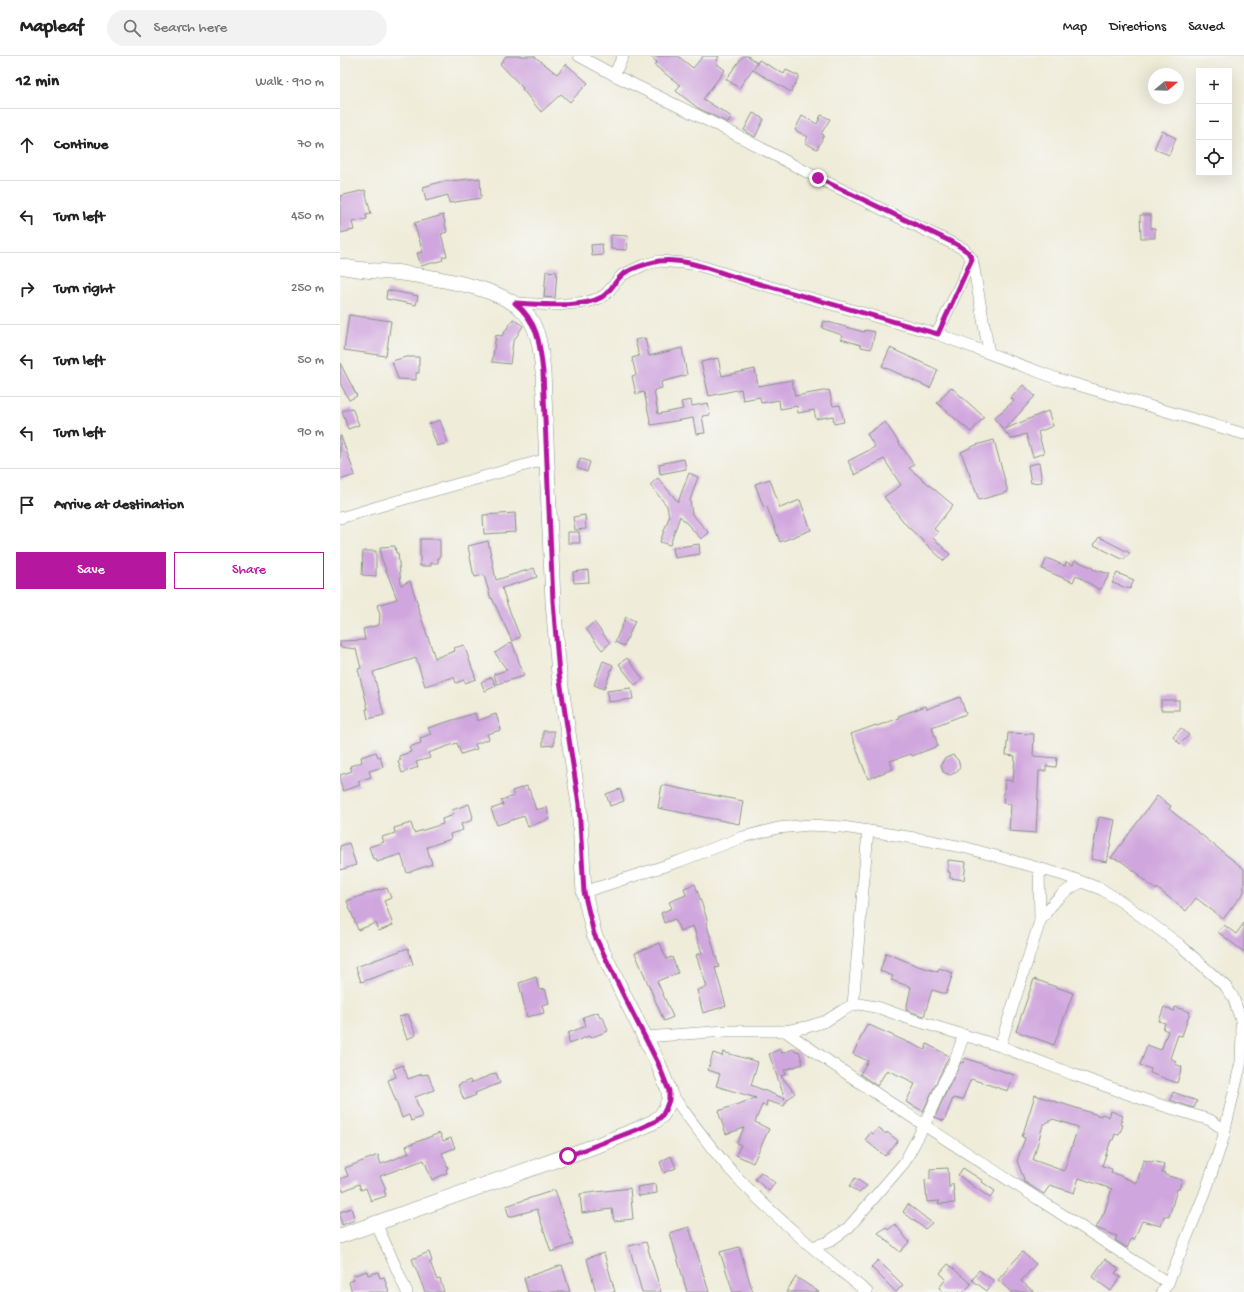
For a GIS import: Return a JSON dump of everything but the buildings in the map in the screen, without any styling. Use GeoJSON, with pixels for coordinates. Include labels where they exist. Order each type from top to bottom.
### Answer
{"type":"FeatureCollection","features":[{"type":"Feature","properties":{"kind":"street"},"geometry":{"type":"LineString","coordinates":[[579,56],[614,75],[725,129],[840,189],[956,244],[968,252],[972,259],[978,286],[990,353]]}},
{"type":"Feature","properties":{"kind":"street"},"geometry":{"type":"LineString","coordinates":[[614,75],[623,56]]}},
{"type":"Feature","properties":{"kind":"street"},"geometry":{"type":"LineString","coordinates":[[938,334],[972,259]]}},
{"type":"Feature","properties":{"kind":"street"},"geometry":{"type":"LineString","coordinates":[[515,303],[556,305],[587,302],[600,298],[607,293],[622,275],[646,264],[660,261],[694,264],[938,334],[1058,380],[1244,434]]}},
{"type":"Feature","properties":{"kind":"street"},"geometry":{"type":"LineString","coordinates":[[340,266],[402,274],[454,283],[491,293],[515,303],[530,319],[536,331],[543,372],[553,601],[559,674],[579,804],[584,892],[594,934],[661,1069],[669,1091],[710,1144],[755,1195],[812,1247],[867,1292]]}},
{"type":"Feature","properties":{"kind":"street"},"geometry":{"type":"LineString","coordinates":[[340,518],[547,460]]}},
{"type":"Feature","properties":{"kind":"street"},"geometry":{"type":"LineString","coordinates":[[584,892],[680,861],[743,837],[778,828],[810,826],[843,827],[967,848],[1039,868],[1082,882],[1101,889],[1122,902],[1180,945],[1226,987],[1233,998],[1241,1020],[1241,1062],[1225,1130],[1205,1193],[1165,1287],[862,1086],[785,1031]]}},
{"type":"Feature","properties":{"kind":"street"},"geometry":{"type":"LineString","coordinates":[[852,1005],[868,831]]}},
{"type":"Feature","properties":{"kind":"street"},"geometry":{"type":"LineString","coordinates":[[1039,868],[1040,922]]}},
{"type":"Feature","properties":{"kind":"street"},"geometry":{"type":"LineString","coordinates":[[1000,1046],[1040,922],[1060,895],[1082,882]]}},
{"type":"Feature","properties":{"kind":"street"},"geometry":{"type":"LineString","coordinates":[[645,1037],[726,1031],[785,1031],[807,1027],[826,1021],[852,1005],[868,1005],[1000,1046],[1148,1101],[1210,1120],[1225,1130]]}},
{"type":"Feature","properties":{"kind":"street"},"geometry":{"type":"LineString","coordinates":[[812,1247],[828,1242],[848,1228],[904,1163],[924,1126],[942,1085],[953,1065],[964,1035]]}},
{"type":"Feature","properties":{"kind":"street"},"geometry":{"type":"LineString","coordinates":[[340,1236],[598,1145],[648,1125],[662,1116],[669,1100],[669,1091]]}},
{"type":"Feature","properties":{"kind":"street"},"geometry":{"type":"LineString","coordinates":[[376,1223],[407,1292]]}},
{"type":"Feature","properties":{"kind":"route"},"geometry":{"type":"LineString","coordinates":[[568,1156],[656,1121],[662,1116],[666,1108],[669,1100],[669,1091],[664,1075],[594,934],[584,892],[579,804],[559,674],[553,601],[543,372],[536,331],[530,319],[515,303],[556,305],[587,302],[600,298],[607,293],[622,275],[628,272],[646,264],[660,261],[675,262],[694,264],[938,334],[972,259],[968,252],[956,244],[818,178]]}}]}
